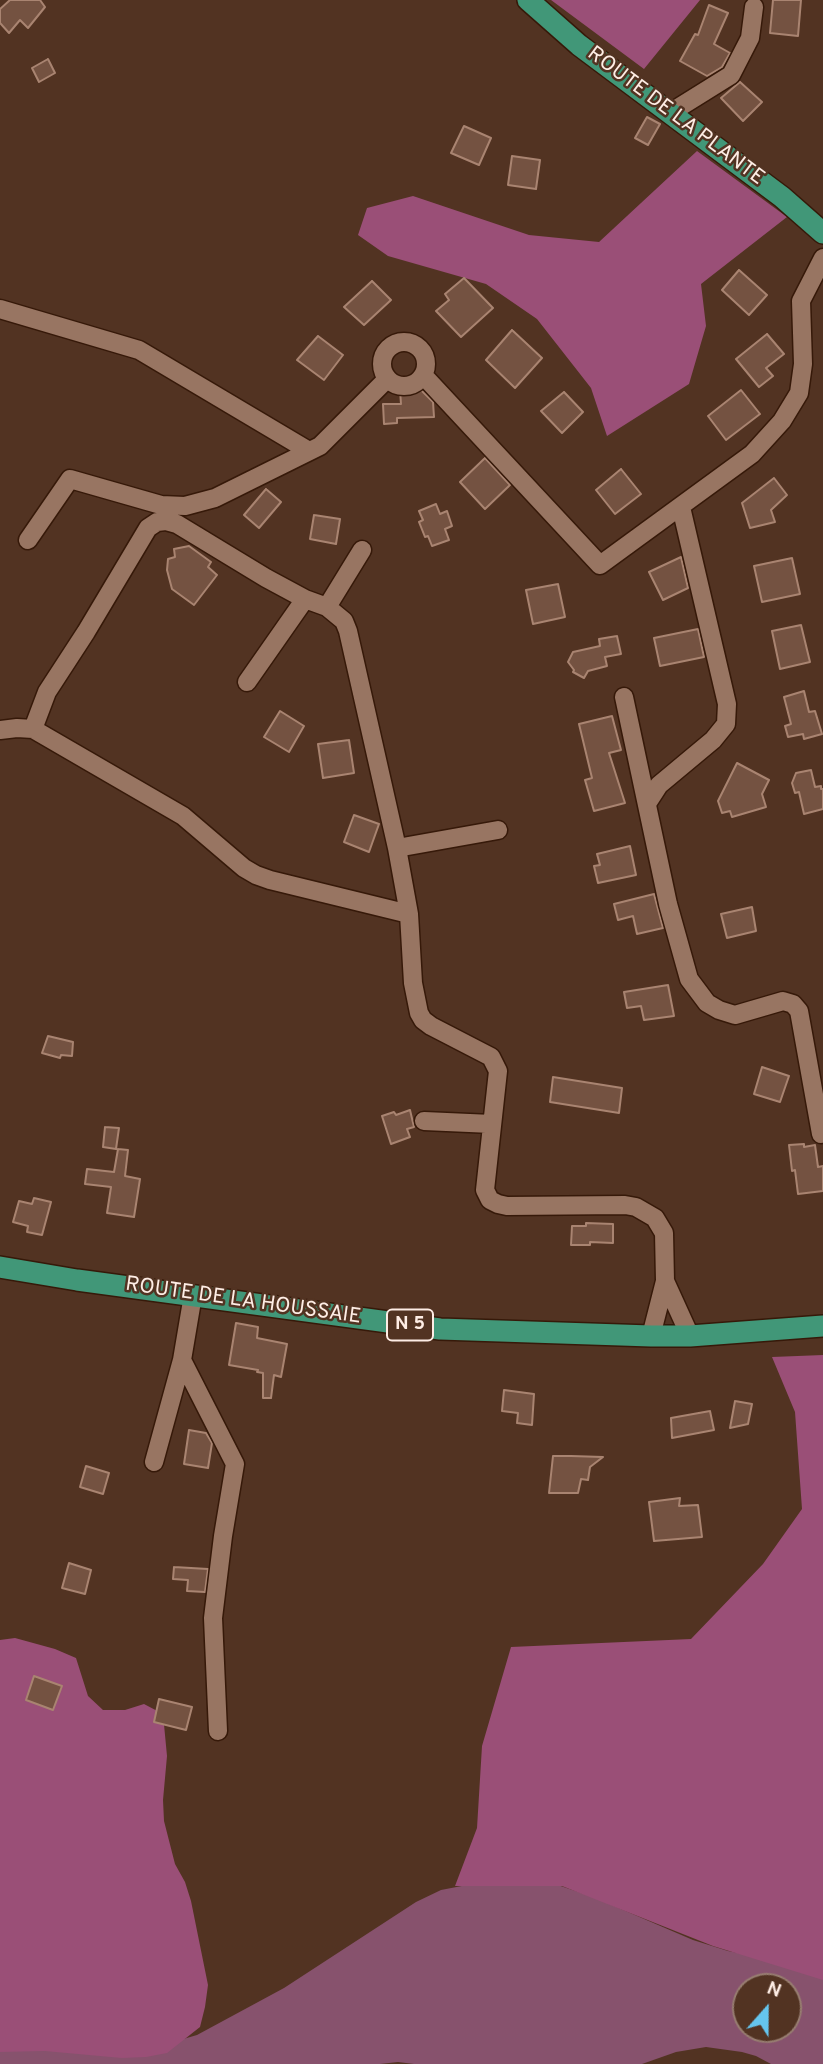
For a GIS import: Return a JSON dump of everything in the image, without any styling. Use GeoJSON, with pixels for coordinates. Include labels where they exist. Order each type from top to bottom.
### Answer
{"type":"FeatureCollection","features":[{"type":"Feature","properties":{"kind":"main road","name":"ROUTE DE LA PLANTE"},"geometry":{"type":"LineString","coordinates":[[528,0],[579,45],[782,197],[823,233]]}},
{"type":"Feature","properties":{"kind":"main road","name":"ROUTE DE LA HOUSSAIE"},"geometry":{"type":"LineString","coordinates":[[0,1268],[440,1329],[690,1336],[823,1326]]}},
{"type":"Feature","properties":{"kind":"street"},"geometry":{"type":"LineString","coordinates":[[670,113],[731,75],[750,38],[754,7]]}},
{"type":"Feature","properties":{"kind":"street"},"geometry":{"type":"LineString","coordinates":[[424,374],[600,565],[752,454],[782,421],[799,393],[803,364],[801,301],[823,258]]}},
{"type":"Feature","properties":{"kind":"street"},"geometry":{"type":"LineString","coordinates":[[0,309],[139,350],[309,451]]}},
{"type":"Feature","properties":{"kind":"street"},"geometry":{"type":"LineString","coordinates":[[412,344],[423,354],[424,374],[414,384],[407,386],[387,379],[382,365],[386,352],[391,347],[412,344]]}},
{"type":"Feature","properties":{"kind":"street"},"geometry":{"type":"LineString","coordinates":[[28,540],[70,479],[161,505],[185,506],[215,498],[320,446],[387,379]]}},
{"type":"Feature","properties":{"kind":"street"},"geometry":{"type":"LineString","coordinates":[[648,802],[659,785],[713,740],[726,724],[727,704],[681,507]]}},
{"type":"Feature","properties":{"kind":"street"},"geometry":{"type":"LineString","coordinates":[[33,729],[47,692],[148,528],[157,522],[177,524],[255,572],[305,599],[327,607],[344,621],[397,848],[409,914],[413,983],[419,1013],[431,1026],[484,1052],[495,1063],[498,1071],[485,1190],[490,1200],[507,1206],[625,1205],[636,1207],[655,1218],[664,1233],[665,1281],[651,1336]]}},
{"type":"Feature","properties":{"kind":"street"},"geometry":{"type":"LineString","coordinates":[[327,607],[362,550]]}},
{"type":"Feature","properties":{"kind":"street"},"geometry":{"type":"LineString","coordinates":[[247,682],[305,599]]}},
{"type":"Feature","properties":{"kind":"street"},"geometry":{"type":"LineString","coordinates":[[624,697],[668,904],[688,979],[708,1003],[735,1015],[783,1001],[793,1004],[799,1011],[821,1134]]}},
{"type":"Feature","properties":{"kind":"street"},"geometry":{"type":"LineString","coordinates":[[0,730],[33,729],[183,816],[256,875],[409,914]]}},
{"type":"Feature","properties":{"kind":"street"},"geometry":{"type":"LineString","coordinates":[[397,848],[498,830]]}},
{"type":"Feature","properties":{"kind":"street"},"geometry":{"type":"LineString","coordinates":[[424,1121],[492,1124]]}},
{"type":"Feature","properties":{"kind":"street"},"geometry":{"type":"LineString","coordinates":[[665,1281],[690,1336]]}},
{"type":"Feature","properties":{"kind":"street"},"geometry":{"type":"LineString","coordinates":[[154,1462],[182,1360],[193,1295]]}},
{"type":"Feature","properties":{"kind":"street"},"geometry":{"type":"LineString","coordinates":[[182,1360],[234,1464],[222,1536],[213,1618],[218,1731]]}},
{"type":"Feature","properties":{"kind":"shaded area"},"geometry":{"type":"Polygon","coordinates":[[[551,0],[700,0],[644,69],[551,0]]]}},
{"type":"Feature","properties":{"kind":"shaded area"},"geometry":{"type":"Polygon","coordinates":[[[697,151],[787,217],[701,284],[706,326],[689,384],[607,436],[591,388],[537,319],[486,284],[388,256],[358,235],[367,208],[413,196],[529,235],[599,242],[697,151]]]}},
{"type":"Feature","properties":{"kind":"shaded area"},"geometry":{"type":"Polygon","coordinates":[[[823,1355],[823,1980],[713,1946],[562,1886],[455,1886],[477,1828],[482,1746],[511,1647],[691,1639],[763,1564],[802,1509],[795,1412],[772,1357],[823,1355]]]}},
{"type":"Feature","properties":{"kind":"shaded area"},"geometry":{"type":"Polygon","coordinates":[[[15,1638],[76,1658],[88,1696],[103,1710],[125,1710],[144,1704],[163,1714],[167,1756],[164,1821],[175,1864],[191,1901],[208,1985],[200,2027],[167,2053],[122,2058],[45,2051],[0,2052],[0,1640],[15,1638]]]}},
{"type":"Feature","properties":{"kind":"shaded area"},"geometry":{"type":"Polygon","coordinates":[[[546,1881],[593,1897],[693,1940],[728,1951],[793,1964],[823,1977],[823,2064],[771,2064],[742,2052],[706,2047],[676,2052],[642,2064],[0,2064],[0,2038],[156,2047],[197,2035],[284,1988],[416,1902],[441,1890],[472,1884],[546,1881]]]}},
{"type":"Feature","properties":{"kind":"building"},"geometry":{"type":"Polygon","coordinates":[[[10,0],[40,0],[45,7],[28,28],[20,20],[9,33],[0,23],[0,9],[10,0]]]}},
{"type":"Feature","properties":{"kind":"building"},"geometry":{"type":"Polygon","coordinates":[[[773,0],[801,0],[798,36],[770,33],[773,0]]]}},
{"type":"Feature","properties":{"kind":"building"},"geometry":{"type":"Polygon","coordinates":[[[709,5],[728,13],[714,44],[730,53],[722,67],[707,76],[680,61],[695,34],[698,35],[709,5]]]}},
{"type":"Feature","properties":{"kind":"building"},"geometry":{"type":"Polygon","coordinates":[[[48,59],[55,73],[39,82],[32,68],[48,59]]]}},
{"type":"Feature","properties":{"kind":"building"},"geometry":{"type":"Polygon","coordinates":[[[740,82],[762,102],[743,121],[721,98],[740,82]]]}},
{"type":"Feature","properties":{"kind":"building"},"geometry":{"type":"Polygon","coordinates":[[[647,117],[660,124],[648,145],[635,138],[647,117]]]}},
{"type":"Feature","properties":{"kind":"building"},"geometry":{"type":"Polygon","coordinates":[[[464,126],[491,138],[479,165],[451,153],[464,126]]]}},
{"type":"Feature","properties":{"kind":"building"},"geometry":{"type":"Polygon","coordinates":[[[512,156],[540,160],[536,189],[508,185],[512,156]]]}},
{"type":"Feature","properties":{"kind":"building"},"geometry":{"type":"Polygon","coordinates":[[[739,270],[767,295],[749,315],[722,290],[739,270]]]}},
{"type":"Feature","properties":{"kind":"building"},"geometry":{"type":"Polygon","coordinates":[[[464,278],[493,308],[461,337],[436,311],[449,300],[445,294],[464,278]]]}},
{"type":"Feature","properties":{"kind":"building"},"geometry":{"type":"Polygon","coordinates":[[[372,281],[391,300],[364,325],[344,307],[372,281]]]}},
{"type":"Feature","properties":{"kind":"building"},"geometry":{"type":"Polygon","coordinates":[[[512,330],[542,358],[515,388],[486,360],[512,330]]]}},
{"type":"Feature","properties":{"kind":"building"},"geometry":{"type":"Polygon","coordinates":[[[767,334],[784,354],[766,368],[773,376],[759,387],[736,359],[767,334]]]}},
{"type":"Feature","properties":{"kind":"building"},"geometry":{"type":"Polygon","coordinates":[[[318,336],[343,355],[324,380],[297,360],[318,336]]]}},
{"type":"Feature","properties":{"kind":"building"},"geometry":{"type":"Polygon","coordinates":[[[400,390],[421,390],[433,402],[434,417],[397,418],[397,423],[384,424],[383,404],[401,404],[400,390]]]}},
{"type":"Feature","properties":{"kind":"building"},"geometry":{"type":"Polygon","coordinates":[[[741,390],[760,414],[726,440],[708,416],[741,390]]]}},
{"type":"Feature","properties":{"kind":"building"},"geometry":{"type":"Polygon","coordinates":[[[564,392],[583,412],[562,433],[541,411],[564,392]]]}},
{"type":"Feature","properties":{"kind":"building"},"geometry":{"type":"Polygon","coordinates":[[[485,458],[510,485],[485,509],[460,482],[485,458]]]}},
{"type":"Feature","properties":{"kind":"building"},"geometry":{"type":"Polygon","coordinates":[[[621,469],[641,494],[615,514],[596,490],[621,469]]]}},
{"type":"Feature","properties":{"kind":"building"},"geometry":{"type":"Polygon","coordinates":[[[774,478],[787,495],[771,510],[775,522],[750,528],[742,503],[774,478]]]}},
{"type":"Feature","properties":{"kind":"building"},"geometry":{"type":"Polygon","coordinates":[[[266,489],[281,502],[259,528],[244,515],[266,489]]]}},
{"type":"Feature","properties":{"kind":"building"},"geometry":{"type":"Polygon","coordinates":[[[436,504],[440,514],[447,511],[452,526],[445,529],[449,540],[432,546],[419,522],[423,520],[419,511],[436,504]]]}},
{"type":"Feature","properties":{"kind":"building"},"geometry":{"type":"Polygon","coordinates":[[[314,515],[340,519],[336,544],[310,539],[314,515]]]}},
{"type":"Feature","properties":{"kind":"building"},"geometry":{"type":"Polygon","coordinates":[[[189,546],[211,562],[208,567],[217,575],[194,605],[172,589],[167,570],[168,559],[175,557],[174,549],[189,546]]]}},
{"type":"Feature","properties":{"kind":"building"},"geometry":{"type":"Polygon","coordinates":[[[681,557],[688,588],[663,600],[649,572],[681,557]]]}},
{"type":"Feature","properties":{"kind":"building"},"geometry":{"type":"Polygon","coordinates":[[[792,558],[800,594],[762,602],[754,566],[792,558]]]}},
{"type":"Feature","properties":{"kind":"building"},"geometry":{"type":"Polygon","coordinates":[[[558,584],[565,617],[533,624],[526,590],[558,584]]]}},
{"type":"Feature","properties":{"kind":"building"},"geometry":{"type":"Polygon","coordinates":[[[801,625],[810,662],[780,669],[772,631],[801,625]]]}},
{"type":"Feature","properties":{"kind":"building"},"geometry":{"type":"Polygon","coordinates":[[[698,629],[704,657],[660,666],[654,638],[698,629]]]}},
{"type":"Feature","properties":{"kind":"building"},"geometry":{"type":"Polygon","coordinates":[[[617,636],[621,654],[605,657],[607,666],[588,671],[584,678],[573,672],[568,662],[573,652],[600,646],[599,639],[617,636]]]}},
{"type":"Feature","properties":{"kind":"building"},"geometry":{"type":"Polygon","coordinates":[[[804,691],[809,712],[815,711],[822,734],[804,739],[803,734],[788,737],[785,726],[791,724],[784,697],[804,691]]]}},
{"type":"Feature","properties":{"kind":"building"},"geometry":{"type":"Polygon","coordinates":[[[280,711],[304,726],[289,752],[264,737],[280,711]]]}},
{"type":"Feature","properties":{"kind":"building"},"geometry":{"type":"Polygon","coordinates":[[[612,716],[621,750],[609,753],[625,803],[594,811],[585,780],[592,778],[579,724],[612,716]]]}},
{"type":"Feature","properties":{"kind":"building"},"geometry":{"type":"Polygon","coordinates":[[[349,740],[354,773],[323,778],[318,744],[349,740]]]}},
{"type":"Feature","properties":{"kind":"building"},"geometry":{"type":"Polygon","coordinates":[[[737,763],[769,780],[762,794],[766,807],[732,817],[730,811],[722,813],[718,801],[737,763]]]}},
{"type":"Feature","properties":{"kind":"building"},"geometry":{"type":"Polygon","coordinates":[[[811,770],[815,787],[821,786],[823,789],[823,809],[804,814],[799,792],[795,793],[792,783],[796,773],[811,770]]]}},
{"type":"Feature","properties":{"kind":"building"},"geometry":{"type":"Polygon","coordinates":[[[354,815],[379,824],[369,852],[344,842],[354,815]]]}},
{"type":"Feature","properties":{"kind":"building"},"geometry":{"type":"Polygon","coordinates":[[[630,846],[636,875],[598,883],[594,866],[600,865],[597,854],[630,846]]]}},
{"type":"Feature","properties":{"kind":"building"},"geometry":{"type":"Polygon","coordinates":[[[654,894],[663,928],[637,934],[633,916],[618,920],[614,904],[654,894]]]}},
{"type":"Feature","properties":{"kind":"building"},"geometry":{"type":"Polygon","coordinates":[[[752,907],[756,931],[727,938],[721,914],[752,907]]]}},
{"type":"Feature","properties":{"kind":"building"},"geometry":{"type":"Polygon","coordinates":[[[668,985],[674,1016],[644,1020],[641,1006],[627,1008],[624,992],[668,985]]]}},
{"type":"Feature","properties":{"kind":"building"},"geometry":{"type":"Polygon","coordinates":[[[48,1036],[73,1042],[72,1056],[61,1055],[60,1058],[42,1053],[48,1036]]]}},
{"type":"Feature","properties":{"kind":"building"},"geometry":{"type":"Polygon","coordinates":[[[762,1067],[789,1076],[780,1102],[754,1094],[762,1067]]]}},
{"type":"Feature","properties":{"kind":"building"},"geometry":{"type":"Polygon","coordinates":[[[553,1077],[622,1088],[619,1113],[550,1102],[553,1077]]]}},
{"type":"Feature","properties":{"kind":"building"},"geometry":{"type":"Polygon","coordinates":[[[410,1110],[414,1127],[407,1129],[410,1137],[391,1144],[382,1116],[410,1110]]]}},
{"type":"Feature","properties":{"kind":"building"},"geometry":{"type":"Polygon","coordinates":[[[105,1127],[119,1128],[116,1149],[103,1147],[105,1127]]]}},
{"type":"Feature","properties":{"kind":"building"},"geometry":{"type":"Polygon","coordinates":[[[804,1144],[804,1147],[815,1145],[818,1167],[823,1166],[823,1191],[798,1194],[789,1145],[804,1144]]]}},
{"type":"Feature","properties":{"kind":"building"},"geometry":{"type":"Polygon","coordinates":[[[118,1149],[128,1150],[125,1176],[140,1179],[134,1217],[107,1213],[111,1187],[85,1184],[87,1169],[114,1172],[118,1149]]]}},
{"type":"Feature","properties":{"kind":"building"},"geometry":{"type":"Polygon","coordinates":[[[34,1198],[51,1202],[42,1235],[27,1232],[28,1226],[13,1222],[19,1201],[32,1204],[34,1198]]]}},
{"type":"Feature","properties":{"kind":"building"},"geometry":{"type":"Polygon","coordinates":[[[586,1223],[613,1224],[613,1243],[571,1245],[572,1226],[586,1226],[586,1223]]]}},
{"type":"Feature","properties":{"kind":"building"},"geometry":{"type":"Polygon","coordinates":[[[236,1323],[258,1327],[257,1338],[287,1344],[281,1377],[274,1375],[271,1398],[263,1398],[263,1373],[229,1365],[236,1323]]]}},
{"type":"Feature","properties":{"kind":"building"},"geometry":{"type":"Polygon","coordinates":[[[504,1390],[534,1394],[532,1425],[517,1423],[518,1413],[502,1411],[504,1390]]]}},
{"type":"Feature","properties":{"kind":"building"},"geometry":{"type":"Polygon","coordinates":[[[735,1401],[752,1404],[748,1424],[730,1428],[735,1401]]]}},
{"type":"Feature","properties":{"kind":"building"},"geometry":{"type":"Polygon","coordinates":[[[710,1411],[714,1430],[672,1438],[671,1418],[710,1411]]]}},
{"type":"Feature","properties":{"kind":"building"},"geometry":{"type":"Polygon","coordinates":[[[189,1430],[206,1433],[212,1443],[208,1468],[184,1464],[189,1430]]]}},
{"type":"Feature","properties":{"kind":"building"},"geometry":{"type":"Polygon","coordinates":[[[553,1456],[603,1457],[590,1467],[588,1480],[581,1479],[578,1493],[549,1493],[553,1456]]]}},
{"type":"Feature","properties":{"kind":"building"},"geometry":{"type":"Polygon","coordinates":[[[86,1466],[109,1473],[103,1494],[80,1487],[86,1466]]]}},
{"type":"Feature","properties":{"kind":"building"},"geometry":{"type":"Polygon","coordinates":[[[680,1498],[679,1506],[698,1505],[702,1537],[654,1541],[649,1502],[680,1498]]]}},
{"type":"Feature","properties":{"kind":"building"},"geometry":{"type":"Polygon","coordinates":[[[69,1563],[91,1570],[85,1594],[62,1588],[69,1563]]]}},
{"type":"Feature","properties":{"kind":"building"},"geometry":{"type":"Polygon","coordinates":[[[174,1567],[208,1569],[205,1592],[187,1591],[188,1580],[173,1579],[174,1567]]]}},
{"type":"Feature","properties":{"kind":"building"},"geometry":{"type":"Polygon","coordinates":[[[34,1676],[62,1686],[53,1710],[26,1700],[34,1676]]]}},
{"type":"Feature","properties":{"kind":"building"},"geometry":{"type":"Polygon","coordinates":[[[159,1699],[192,1707],[186,1730],[154,1722],[159,1699]]]}}]}
